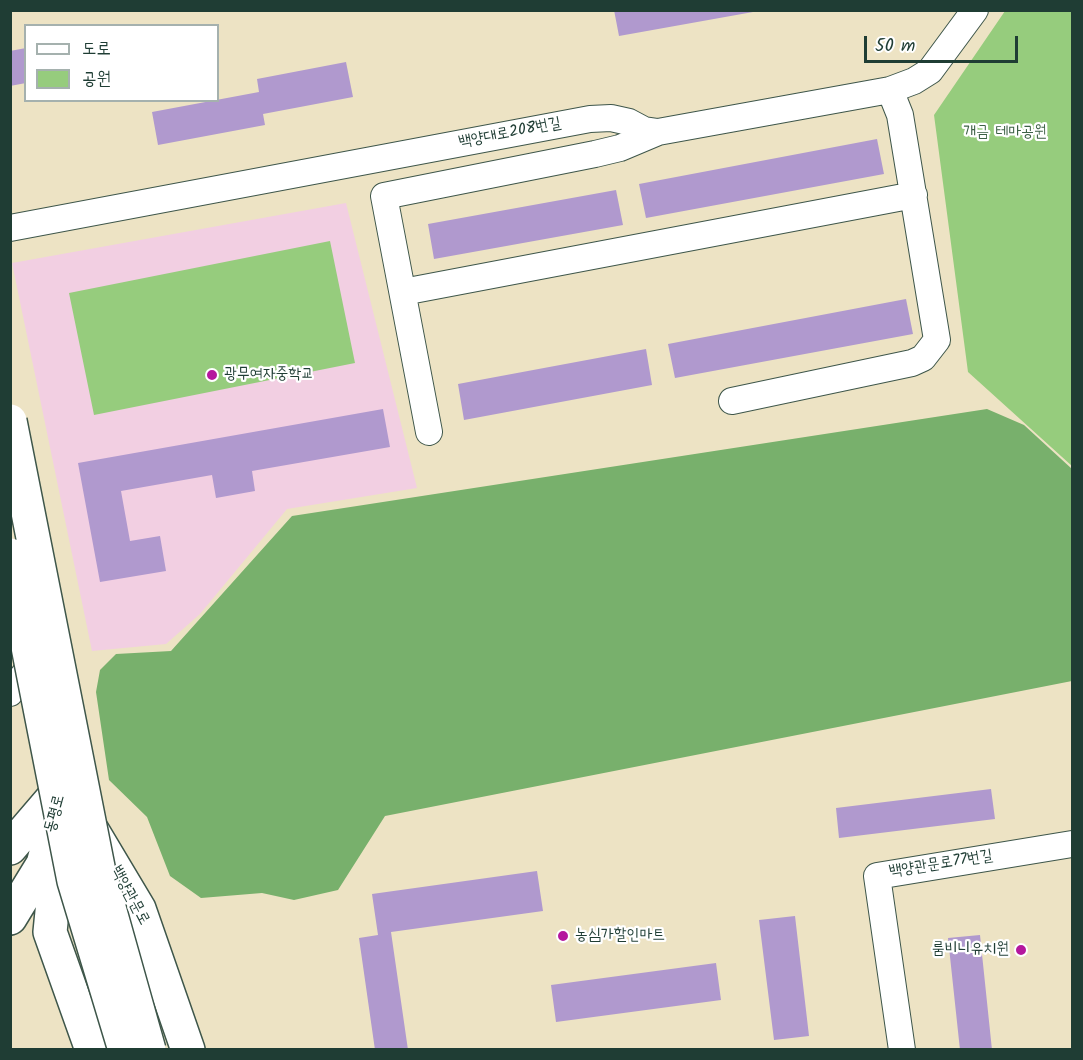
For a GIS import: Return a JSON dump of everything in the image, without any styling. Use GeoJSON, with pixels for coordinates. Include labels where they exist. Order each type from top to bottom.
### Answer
{"type":"FeatureCollection","features":[{"type":"Feature","properties":{"kind":"main road"},"geometry":{"type":"LineString","coordinates":[[10,421],[99,873],[149,1050]]}},
{"type":"Feature","properties":{"kind":"main road","name":"백양관문로"},"geometry":{"type":"LineString","coordinates":[[10,497],[64,785],[50,932],[92,1050]]}},
{"type":"Feature","properties":{"kind":"main road"},"geometry":{"type":"LineString","coordinates":[[10,555],[74,881],[125,1050]]}},
{"type":"Feature","properties":{"kind":"main road","name":"백양관문로"},"geometry":{"type":"LineString","coordinates":[[64,785],[139,909],[188,1050]]}},
{"type":"Feature","properties":{"kind":"main road","name":"동평로"},"geometry":{"type":"LineString","coordinates":[[10,848],[64,785]]}},
{"type":"Feature","properties":{"kind":"main road","name":"동평로"},"geometry":{"type":"LineString","coordinates":[[10,918],[43,864],[64,785]]}},
{"type":"Feature","properties":{"kind":"street","name":"백양대로208번길"},"geometry":{"type":"LineString","coordinates":[[10,228],[590,119],[611,118],[629,122],[644,130],[658,132],[890,90],[914,81],[930,71],[975,10]]}},
{"type":"Feature","properties":{"kind":"street"},"geometry":{"type":"LineString","coordinates":[[732,401],[912,363],[923,358],[932,350],[938,333],[900,115],[890,90]]}},
{"type":"Feature","properties":{"kind":"street"},"geometry":{"type":"LineString","coordinates":[[429,432],[384,196],[595,154],[620,148],[658,132]]}},
{"type":"Feature","properties":{"kind":"street"},"geometry":{"type":"LineString","coordinates":[[403,292],[914,195]]}},
{"type":"Feature","properties":{"kind":"street"},"geometry":{"type":"LineString","coordinates":[[10,693],[40,653]]}},
{"type":"Feature","properties":{"kind":"street","name":"백양관문로77번길"},"geometry":{"type":"LineString","coordinates":[[902,1050],[877,876],[1072,844]]}},
{"type":"Feature","properties":{"kind":"shaded area","name":"광무여자중학교"},"geometry":{"type":"Polygon","coordinates":[[[346,203],[417,488],[287,509],[200,614],[166,644],[92,651],[12,263],[346,203]]]}},
{"type":"Feature","properties":{"kind":"green space","name":"개금 테마공원"},"geometry":{"type":"Polygon","coordinates":[[[1005,11],[1072,11],[1072,466],[968,372],[934,115],[1005,11]]]}},
{"type":"Feature","properties":{"kind":"green space"},"geometry":{"type":"Polygon","coordinates":[[[330,241],[355,363],[94,415],[69,293],[330,241]]]}},
{"type":"Feature","properties":{"kind":"green space"},"geometry":{"type":"Polygon","coordinates":[[[987,409],[1024,425],[1072,469],[1072,681],[385,816],[338,890],[294,900],[262,893],[201,898],[170,876],[147,817],[109,780],[96,692],[100,670],[116,654],[171,651],[292,516],[987,409]]]}},
{"type":"Feature","properties":{"kind":"building"},"geometry":{"type":"Polygon","coordinates":[[[614,10],[753,10],[753,12],[619,36],[614,10]]]}},
{"type":"Feature","properties":{"kind":"building"},"geometry":{"type":"Polygon","coordinates":[[[24,48],[24,83],[10,86],[10,51],[24,48]]]}},
{"type":"Feature","properties":{"kind":"building"},"geometry":{"type":"Polygon","coordinates":[[[346,62],[353,97],[263,114],[265,125],[158,145],[152,112],[206,102],[219,102],[219,99],[259,92],[257,79],[346,62]]]}},
{"type":"Feature","properties":{"kind":"building"},"geometry":{"type":"Polygon","coordinates":[[[877,139],[884,174],[646,218],[639,184],[877,139]]]}},
{"type":"Feature","properties":{"kind":"building"},"geometry":{"type":"Polygon","coordinates":[[[616,190],[623,225],[434,259],[428,224],[616,190]]]}},
{"type":"Feature","properties":{"kind":"building"},"geometry":{"type":"Polygon","coordinates":[[[906,299],[913,334],[675,378],[668,344],[906,299]]]}},
{"type":"Feature","properties":{"kind":"building"},"geometry":{"type":"Polygon","coordinates":[[[646,349],[652,385],[464,420],[458,384],[646,349]]]}},
{"type":"Feature","properties":{"kind":"building"},"geometry":{"type":"Polygon","coordinates":[[[383,409],[390,447],[252,471],[255,491],[216,498],[212,475],[121,491],[130,541],[160,536],[166,571],[100,582],[78,463],[383,409]]]}},
{"type":"Feature","properties":{"kind":"building"},"geometry":{"type":"Polygon","coordinates":[[[991,789],[995,819],[839,838],[836,808],[991,789]]]}},
{"type":"Feature","properties":{"kind":"building"},"geometry":{"type":"Polygon","coordinates":[[[537,871],[543,911],[391,932],[408,1050],[375,1050],[359,938],[378,935],[372,894],[537,871]]]}},
{"type":"Feature","properties":{"kind":"building"},"geometry":{"type":"Polygon","coordinates":[[[795,916],[809,1036],[774,1040],[759,920],[795,916]]]}},
{"type":"Feature","properties":{"kind":"building"},"geometry":{"type":"Polygon","coordinates":[[[980,935],[992,1050],[960,1050],[948,938],[980,935]]]}},
{"type":"Feature","properties":{"kind":"building"},"geometry":{"type":"Polygon","coordinates":[[[716,963],[721,1000],[556,1022],[551,985],[716,963]]]}},
{"type":"Feature","properties":{"kind":"place","name":"광무여자중학교"},"geometry":{"type":"Point","coordinates":[212,375]}},
{"type":"Feature","properties":{"kind":"place","name":"농심가할인마트"},"geometry":{"type":"Point","coordinates":[563,936]}},
{"type":"Feature","properties":{"kind":"place","name":"룸비니유치원"},"geometry":{"type":"Point","coordinates":[1021,950]}}]}
